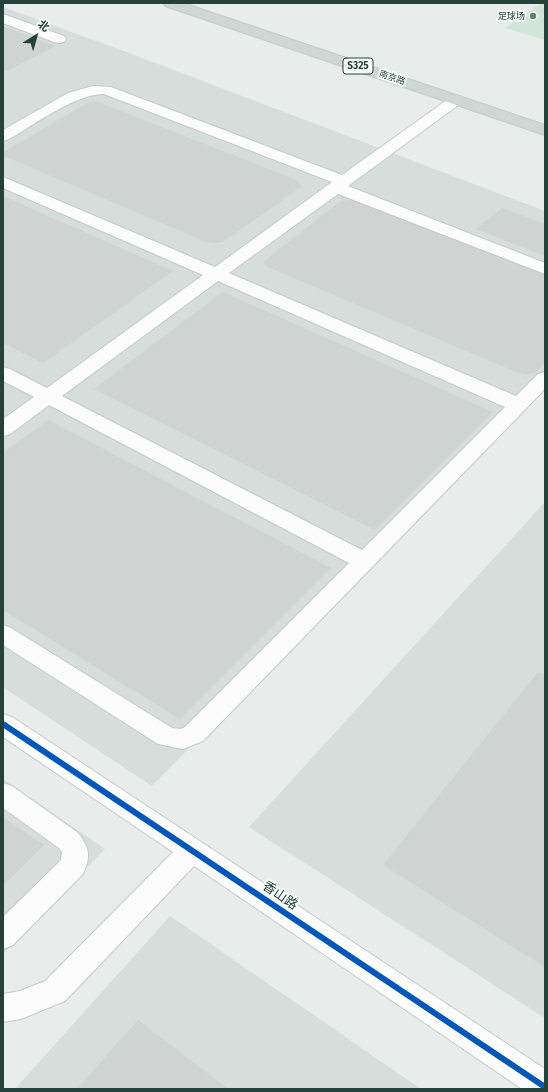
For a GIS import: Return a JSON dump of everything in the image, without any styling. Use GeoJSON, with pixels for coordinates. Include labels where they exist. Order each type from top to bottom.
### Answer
{"type":"FeatureCollection","features":[{"type":"Feature","properties":{"kind":"main road","name":"南京路"},"geometry":{"type":"LineString","coordinates":[[170,3],[545,130]]}},
{"type":"Feature","properties":{"kind":"street"},"geometry":{"type":"LineString","coordinates":[[3,18],[59,39]]}},
{"type":"Feature","properties":{"kind":"street"},"geometry":{"type":"LineString","coordinates":[[3,136],[74,96],[93,90],[106,90],[340,184],[545,269]]}},
{"type":"Feature","properties":{"kind":"street"},"geometry":{"type":"LineString","coordinates":[[3,429],[456,100]]}},
{"type":"Feature","properties":{"kind":"street"},"geometry":{"type":"LineString","coordinates":[[3,182],[519,405]]}},
{"type":"Feature","properties":{"kind":"street"},"geometry":{"type":"LineString","coordinates":[[3,374],[365,561]]}},
{"type":"Feature","properties":{"kind":"street"},"geometry":{"type":"LineString","coordinates":[[3,634],[167,737],[184,739],[194,734],[545,378]]}},
{"type":"Feature","properties":{"kind":"street","name":"香山路"},"geometry":{"type":"LineString","coordinates":[[3,724],[545,1087]]}},
{"type":"Feature","properties":{"kind":"street"},"geometry":{"type":"LineString","coordinates":[[3,794],[68,840],[74,847],[77,857],[73,866],[3,936]]}},
{"type":"Feature","properties":{"kind":"street"},"geometry":{"type":"LineString","coordinates":[[3,1008],[21,1005],[55,991],[192,850]]}},
{"type":"Feature","properties":{"kind":"shaded area"},"geometry":{"type":"Polygon","coordinates":[[[3,7],[129,53],[545,211],[545,386],[152,786],[3,687],[3,7]]]}},
{"type":"Feature","properties":{"kind":"shaded area"},"geometry":{"type":"Polygon","coordinates":[[[545,502],[545,1018],[249,827],[545,502]]]}},
{"type":"Feature","properties":{"kind":"shaded area"},"geometry":{"type":"Polygon","coordinates":[[[3,779],[105,849],[3,954],[3,779]]]}},
{"type":"Feature","properties":{"kind":"shaded area"},"geometry":{"type":"Polygon","coordinates":[[[170,916],[421,1089],[15,1089],[170,916]]]}},
{"type":"Feature","properties":{"kind":"green space","name":"足球场"},"geometry":{"type":"Polygon","coordinates":[[[541,3],[545,4],[545,40],[505,28],[541,3]]]}},
{"type":"Feature","properties":{"kind":"building"},"geometry":{"type":"Polygon","coordinates":[[[3,26],[56,46],[7,71],[3,70],[3,26]]]}},
{"type":"Feature","properties":{"kind":"building"},"geometry":{"type":"Polygon","coordinates":[[[94,101],[294,179],[301,187],[223,242],[215,243],[206,242],[4,156],[4,152],[87,103],[94,101]]]}},
{"type":"Feature","properties":{"kind":"building"},"geometry":{"type":"Polygon","coordinates":[[[3,196],[173,271],[43,363],[3,343],[3,196]]]}},
{"type":"Feature","properties":{"kind":"building"},"geometry":{"type":"Polygon","coordinates":[[[341,201],[357,201],[545,275],[545,363],[535,373],[526,375],[516,372],[265,266],[264,261],[341,201]]]}},
{"type":"Feature","properties":{"kind":"building"},"geometry":{"type":"Polygon","coordinates":[[[502,208],[545,224],[545,256],[476,229],[502,208]]]}},
{"type":"Feature","properties":{"kind":"building"},"geometry":{"type":"Polygon","coordinates":[[[223,292],[493,412],[375,530],[94,389],[223,292]]]}},
{"type":"Feature","properties":{"kind":"building"},"geometry":{"type":"Polygon","coordinates":[[[48,420],[331,568],[180,719],[3,610],[3,453],[48,420]]]}},
{"type":"Feature","properties":{"kind":"building"},"geometry":{"type":"Polygon","coordinates":[[[538,672],[545,675],[545,967],[383,865],[538,672]]]}},
{"type":"Feature","properties":{"kind":"building"},"geometry":{"type":"Polygon","coordinates":[[[3,817],[44,845],[3,886],[3,817]]]}},
{"type":"Feature","properties":{"kind":"building"},"geometry":{"type":"Polygon","coordinates":[[[138,1020],[228,1089],[77,1089],[138,1020]]]}},
{"type":"Feature","properties":{"kind":"cycle path"},"geometry":{"type":"LineString","coordinates":[[3,724],[545,1087]]}},
{"type":"Feature","properties":{"kind":"place","name":"足球场"},"geometry":{"type":"Point","coordinates":[533,16]}}]}
